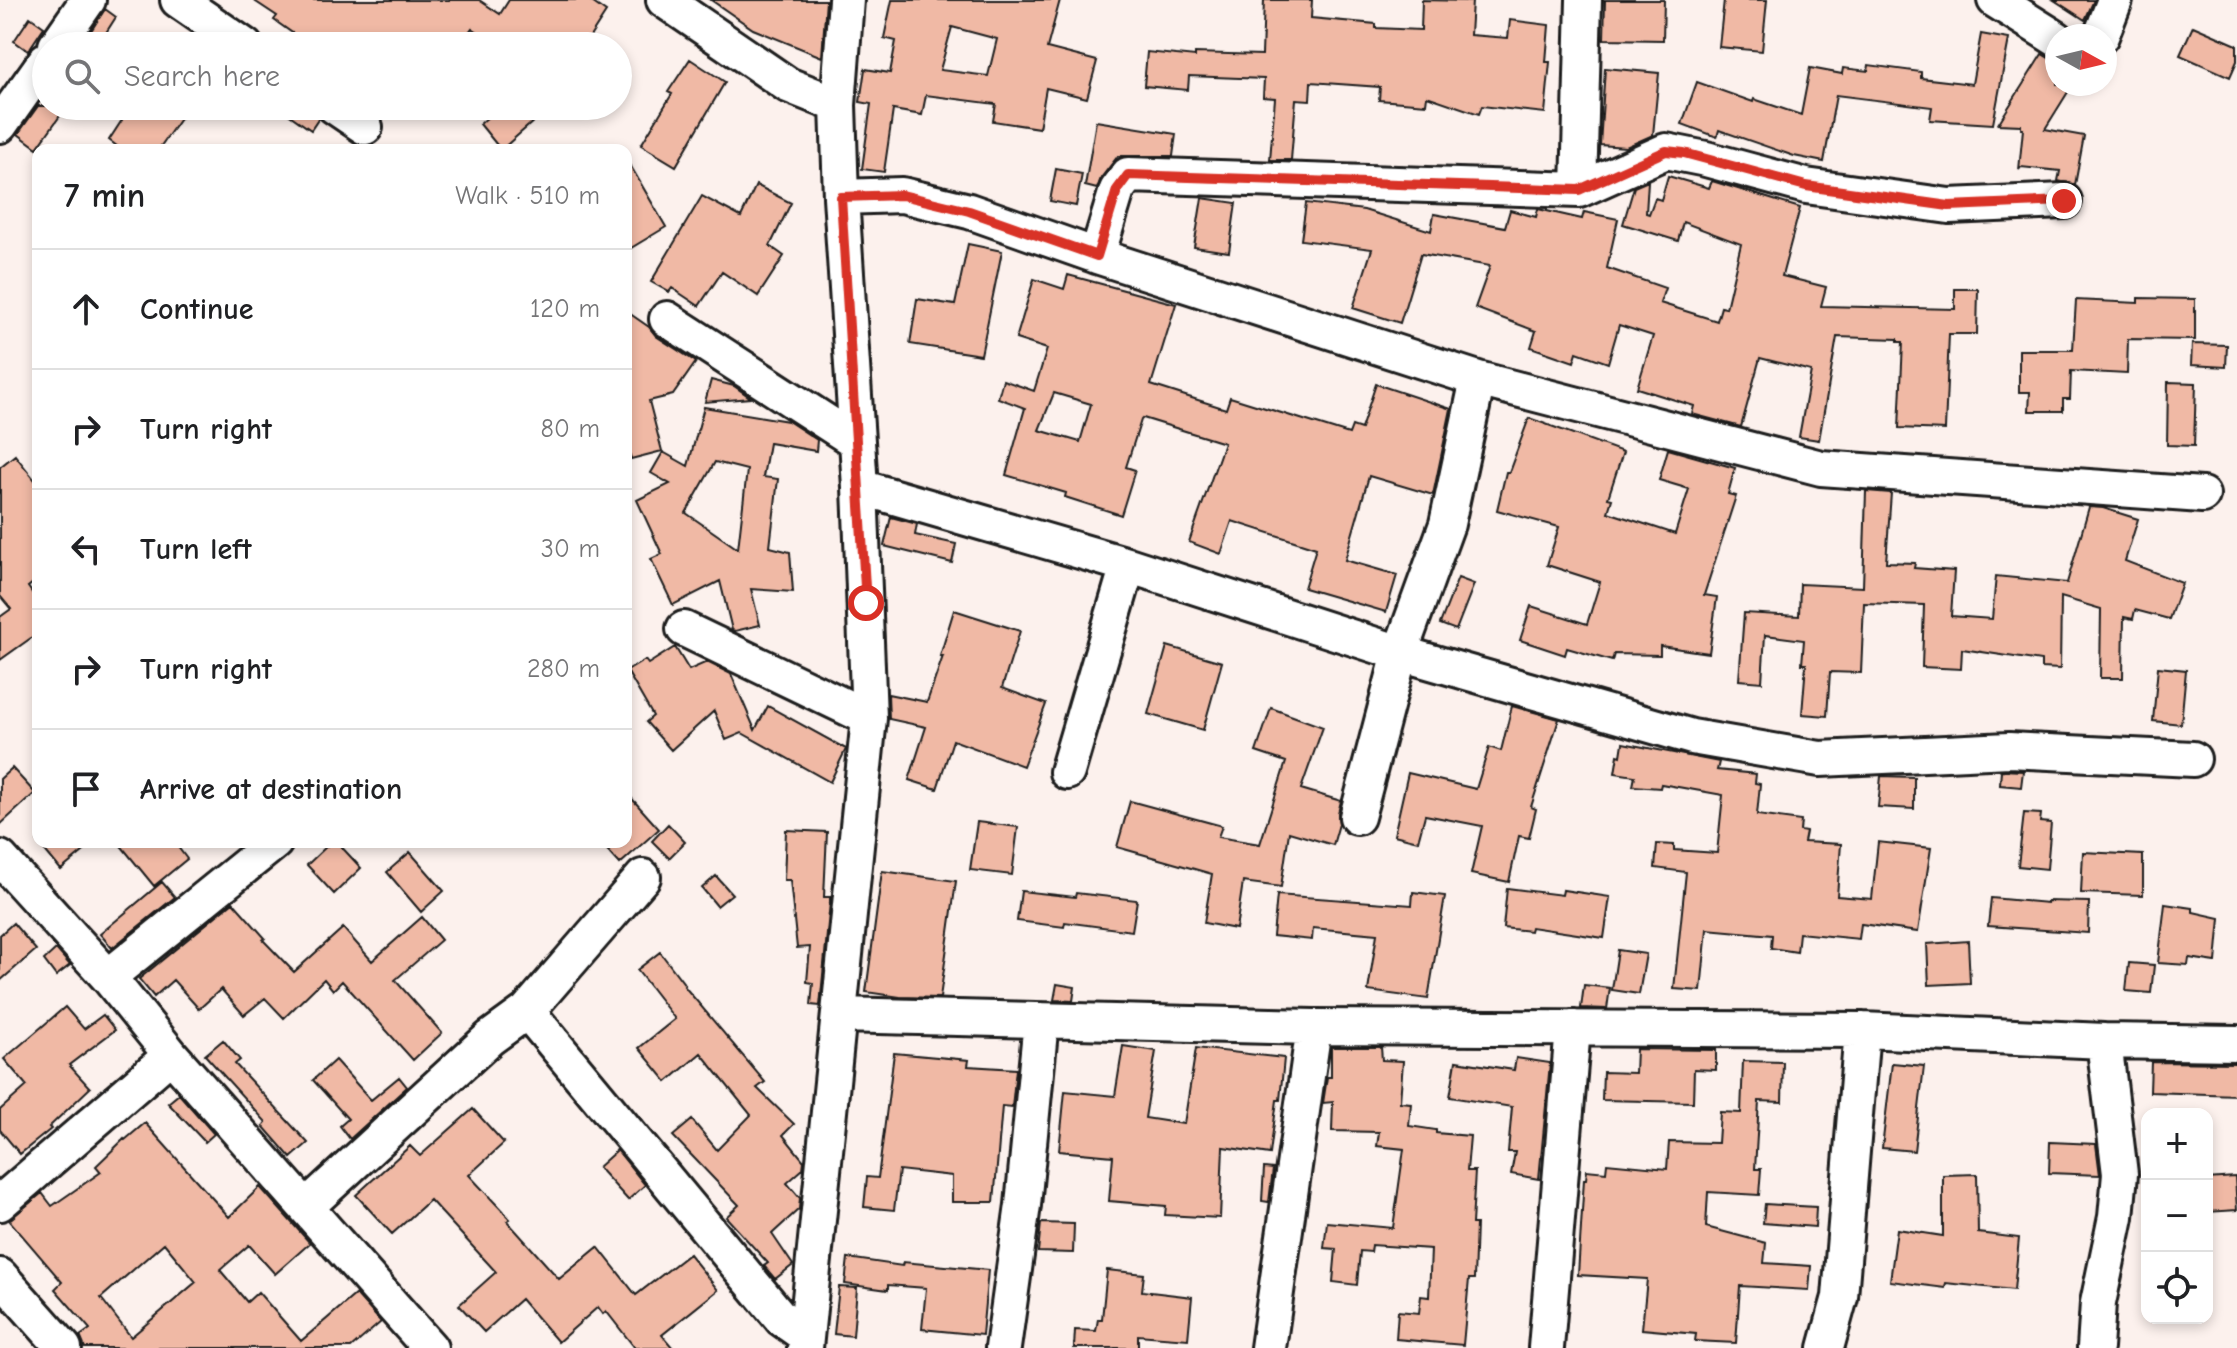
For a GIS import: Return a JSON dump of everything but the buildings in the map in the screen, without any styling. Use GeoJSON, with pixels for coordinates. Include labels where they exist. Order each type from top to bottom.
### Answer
{"type":"FeatureCollection","features":[{"type":"Feature","properties":{"kind":"street"},"geometry":{"type":"LineString","coordinates":[[66,32],[88,0]]}},
{"type":"Feature","properties":{"kind":"street"},"geometry":{"type":"LineString","coordinates":[[178,0],[225,32]]}},
{"type":"Feature","properties":{"kind":"street"},"geometry":{"type":"LineString","coordinates":[[664,0],[788,85],[838,105]]}},
{"type":"Feature","properties":{"kind":"street"},"geometry":{"type":"LineString","coordinates":[[806,1342],[869,718],[860,487],[838,105],[846,0]]}},
{"type":"Feature","properties":{"kind":"street"},"geometry":{"type":"LineString","coordinates":[[1579,190],[1584,0]]}},
{"type":"Feature","properties":{"kind":"street"},"geometry":{"type":"LineString","coordinates":[[1995,0],[2045,31]]}},
{"type":"Feature","properties":{"kind":"street"},"geometry":{"type":"LineString","coordinates":[[2106,24],[2115,0]]}},
{"type":"Feature","properties":{"kind":"street"},"geometry":{"type":"LineString","coordinates":[[0,125],[32,80]]}},
{"type":"Feature","properties":{"kind":"street"},"geometry":{"type":"LineString","coordinates":[[355,120],[365,127]]}},
{"type":"Feature","properties":{"kind":"street"},"geometry":{"type":"LineString","coordinates":[[1097,256],[1117,190],[1128,175],[1579,190],[1666,151],[1684,153],[1806,186],[1949,206],[2064,201]]}},
{"type":"Feature","properties":{"kind":"street"},"geometry":{"type":"LineString","coordinates":[[841,197],[902,195],[969,211],[1097,256],[1478,379],[1821,468],[2202,495]]}},
{"type":"Feature","properties":{"kind":"street"},"geometry":{"type":"LineString","coordinates":[[667,319],[857,442]]}},
{"type":"Feature","properties":{"kind":"street"},"geometry":{"type":"LineString","coordinates":[[1357,817],[1400,653],[1447,524],[1478,379]]}},
{"type":"Feature","properties":{"kind":"street"},"geometry":{"type":"LineString","coordinates":[[860,487],[1128,565],[1400,653],[1692,737],[1820,759],[2009,750],[2193,759]]}},
{"type":"Feature","properties":{"kind":"street"},"geometry":{"type":"LineString","coordinates":[[1067,772],[1128,565]]}},
{"type":"Feature","properties":{"kind":"street"},"geometry":{"type":"LineString","coordinates":[[684,629],[869,718]]}},
{"type":"Feature","properties":{"kind":"street"},"geometry":{"type":"LineString","coordinates":[[108,977],[268,848]]}},
{"type":"Feature","properties":{"kind":"street"},"geometry":{"type":"LineString","coordinates":[[0,858],[108,977],[171,1055],[430,1348]]}},
{"type":"Feature","properties":{"kind":"street"},"geometry":{"type":"LineString","coordinates":[[306,1207],[490,1038],[527,1011],[643,877]]}},
{"type":"Feature","properties":{"kind":"street"},"geometry":{"type":"LineString","coordinates":[[527,1011],[782,1319],[806,1342]]}},
{"type":"Feature","properties":{"kind":"street"},"geometry":{"type":"LineString","coordinates":[[839,1015],[1314,1027],[1862,1030],[2104,1041],[2237,1043]]}},
{"type":"Feature","properties":{"kind":"street"},"geometry":{"type":"LineString","coordinates":[[1003,1348],[1023,1205],[1041,1021]]}},
{"type":"Feature","properties":{"kind":"street"},"geometry":{"type":"LineString","coordinates":[[1268,1348],[1314,1027]]}},
{"type":"Feature","properties":{"kind":"street"},"geometry":{"type":"LineString","coordinates":[[1546,1348],[1573,1028]]}},
{"type":"Feature","properties":{"kind":"street"},"geometry":{"type":"LineString","coordinates":[[1826,1348],[1840,1297],[1862,1030]]}},
{"type":"Feature","properties":{"kind":"street"},"geometry":{"type":"LineString","coordinates":[[2095,1348],[2098,1303],[2116,1217],[2120,1174],[2104,1041]]}},
{"type":"Feature","properties":{"kind":"street"},"geometry":{"type":"LineString","coordinates":[[0,1203],[171,1055]]}},
{"type":"Feature","properties":{"kind":"street"},"geometry":{"type":"LineString","coordinates":[[0,1276],[64,1348]]}},
{"type":"Feature","properties":{"kind":"route"},"geometry":{"type":"LineString","coordinates":[[866,603],[841,197],[902,195],[969,211],[1097,256],[1117,190],[1128,175],[1579,190],[1666,151],[1684,153],[1806,186],[1949,206],[2064,201]]}}]}
